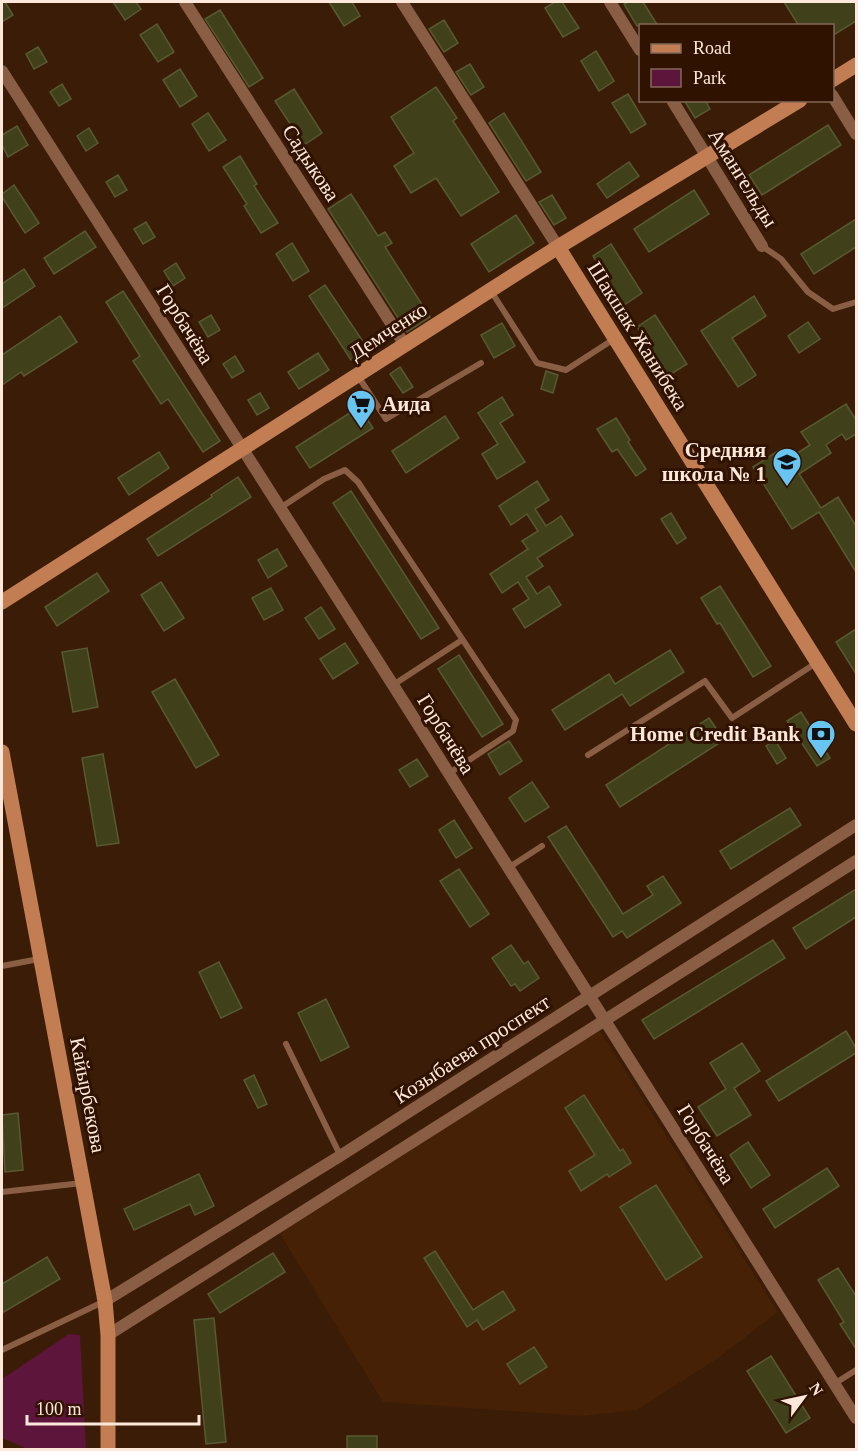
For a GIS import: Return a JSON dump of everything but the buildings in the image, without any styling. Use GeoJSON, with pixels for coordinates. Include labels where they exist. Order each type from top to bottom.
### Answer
{"type":"FeatureCollection","features":[{"type":"Feature","properties":{"kind":"street","name":"Садыкова"},"geometry":{"type":"LineString","coordinates":[[185,2],[405,345]]}},
{"type":"Feature","properties":{"kind":"street","name":"Шакшак Жанибека"},"geometry":{"type":"LineString","coordinates":[[402,2],[856,724]]}},
{"type":"Feature","properties":{"kind":"street"},"geometry":{"type":"LineString","coordinates":[[610,2],[639,48]]}},
{"type":"Feature","properties":{"kind":"street"},"geometry":{"type":"LineString","coordinates":[[834,79],[856,65]]}},
{"type":"Feature","properties":{"kind":"street","name":"Горбачёва"},"geometry":{"type":"LineString","coordinates":[[2,71],[856,1418]]}},
{"type":"Feature","properties":{"kind":"street"},"geometry":{"type":"LineString","coordinates":[[834,98],[856,134]]}},
{"type":"Feature","properties":{"kind":"street","name":"Амангельды"},"geometry":{"type":"LineString","coordinates":[[673,102],[762,246]]}},
{"type":"Feature","properties":{"kind":"street","name":"Демченко"},"geometry":{"type":"LineString","coordinates":[[2,602],[558,247],[797,102]]}},
{"type":"Feature","properties":{"kind":"street","name":"Кайырбекова"},"geometry":{"type":"LineString","coordinates":[[2,752],[105,1301],[108,1335],[108,1449]]}},
{"type":"Feature","properties":{"kind":"street","name":"Козыбаева проспект"},"geometry":{"type":"LineString","coordinates":[[105,1301],[340,1156],[856,825]]}},
{"type":"Feature","properties":{"kind":"street"},"geometry":{"type":"LineString","coordinates":[[108,1335],[856,861]]}},
{"type":"Feature","properties":{"kind":"lane"},"geometry":{"type":"LineString","coordinates":[[762,246],[782,259],[808,292],[833,309],[856,302]]}},
{"type":"Feature","properties":{"kind":"lane"},"geometry":{"type":"LineString","coordinates":[[491,290],[537,363],[566,370],[615,339]]}},
{"type":"Feature","properties":{"kind":"lane"},"geometry":{"type":"LineString","coordinates":[[357,375],[386,420],[481,363]]}},
{"type":"Feature","properties":{"kind":"lane"},"geometry":{"type":"LineString","coordinates":[[279,509],[324,479],[345,470],[358,482],[516,720],[513,731],[448,774]]}},
{"type":"Feature","properties":{"kind":"lane"},"geometry":{"type":"LineString","coordinates":[[393,685],[462,640]]}},
{"type":"Feature","properties":{"kind":"lane"},"geometry":{"type":"LineString","coordinates":[[588,755],[705,681],[732,718],[818,662]]}},
{"type":"Feature","properties":{"kind":"lane"},"geometry":{"type":"LineString","coordinates":[[507,868],[542,846]]}},
{"type":"Feature","properties":{"kind":"lane"},"geometry":{"type":"LineString","coordinates":[[2,966],[40,959]]}},
{"type":"Feature","properties":{"kind":"lane"},"geometry":{"type":"LineString","coordinates":[[286,1044],[340,1156]]}},
{"type":"Feature","properties":{"kind":"lane"},"geometry":{"type":"LineString","coordinates":[[2,1192],[83,1183]]}},
{"type":"Feature","properties":{"kind":"lane"},"geometry":{"type":"LineString","coordinates":[[2,1350],[105,1301]]}},
{"type":"Feature","properties":{"kind":"lane"},"geometry":{"type":"LineString","coordinates":[[834,1384],[856,1370]]}},
{"type":"Feature","properties":{"kind":"shaded area"},"geometry":{"type":"Polygon","coordinates":[[[598,1028],[778,1312],[718,1358],[637,1410],[582,1416],[383,1402],[279,1232],[598,1028]]]}},
{"type":"Feature","properties":{"kind":"green space"},"geometry":{"type":"Polygon","coordinates":[[[69,1334],[80,1335],[86,1449],[28,1449],[2,1438],[2,1379],[69,1334]]]}},
{"type":"Feature","properties":{"kind":"place","name":"Аида"},"geometry":{"type":"Point","coordinates":[361,430]}},
{"type":"Feature","properties":{"kind":"place","name":"Средняя школа № 1"},"geometry":{"type":"Point","coordinates":[787,488]}},
{"type":"Feature","properties":{"kind":"place","name":"Home Credit Bank"},"geometry":{"type":"Point","coordinates":[821,760]}}]}
